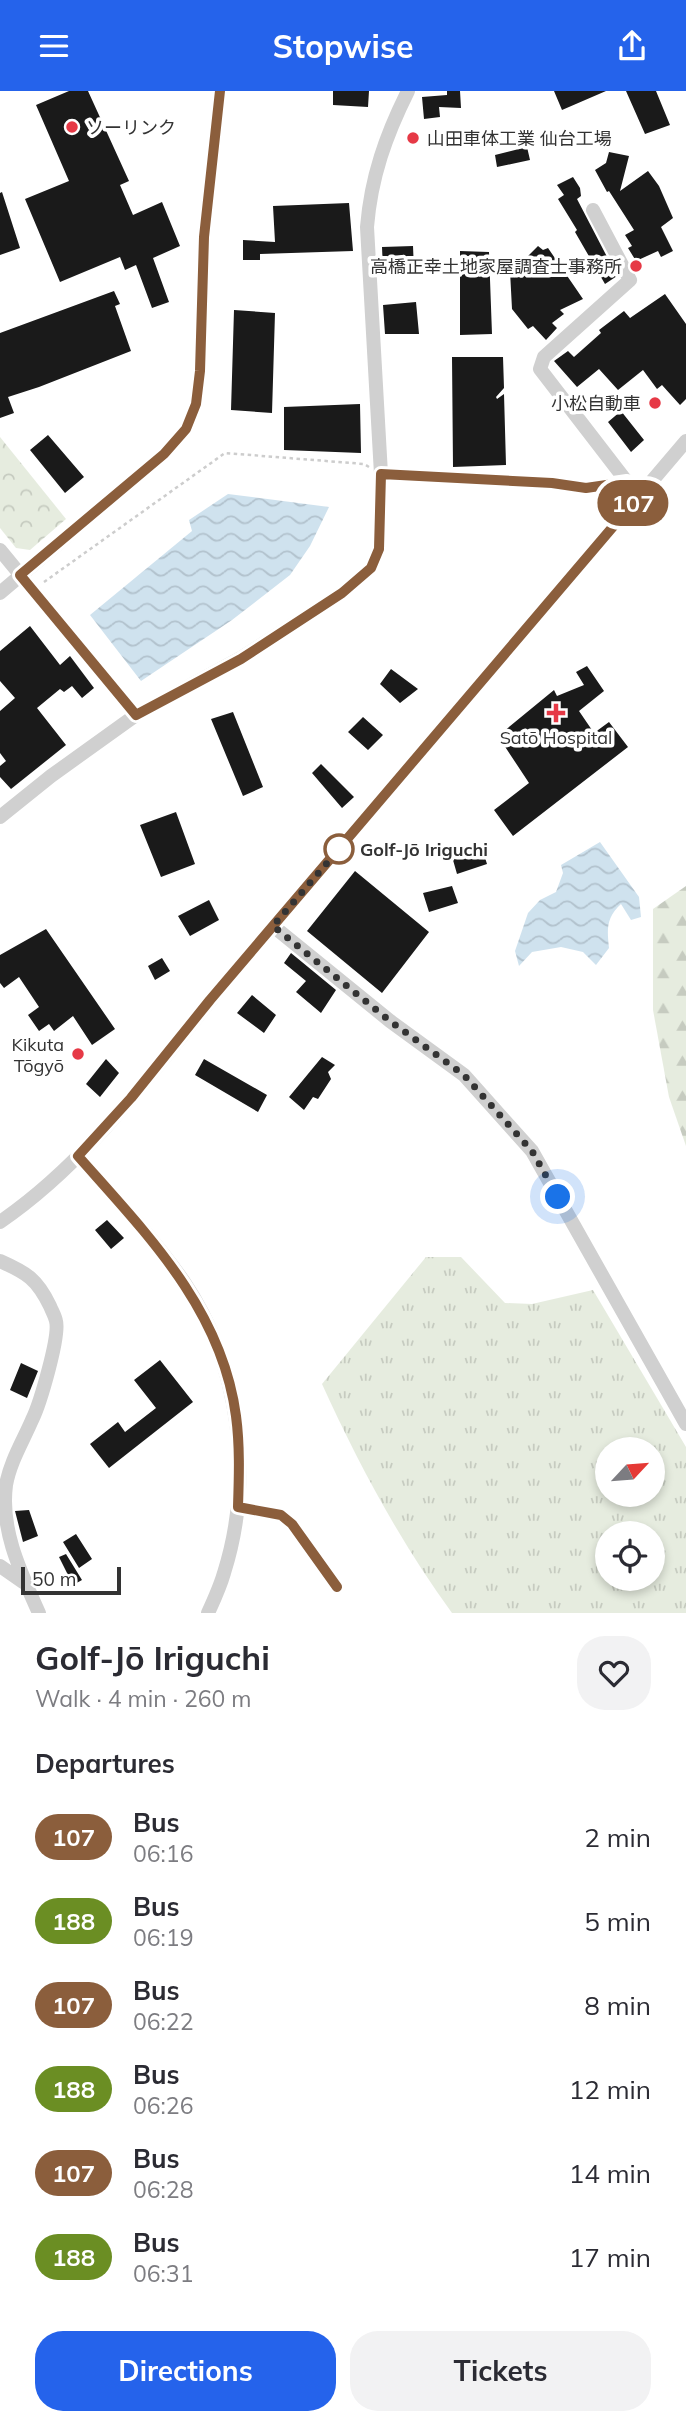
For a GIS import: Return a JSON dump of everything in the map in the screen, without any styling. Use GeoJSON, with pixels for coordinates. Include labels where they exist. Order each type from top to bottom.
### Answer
{"type":"FeatureCollection","features":[{"type":"Feature","properties":{"kind":"street"},"geometry":{"type":"LineString","coordinates":[[0,593],[164,454],[186,429],[196,404],[200,371],[204,237],[220,91]]}},
{"type":"Feature","properties":{"kind":"street"},"geometry":{"type":"LineString","coordinates":[[0,817],[51,776],[136,715],[241,659],[342,593],[371,568],[379,549],[381,474],[367,227],[376,168],[387,136],[408,91]]}},
{"type":"Feature","properties":{"kind":"street"},"geometry":{"type":"LineString","coordinates":[[593,210],[630,280],[544,357],[540,369],[627,482],[640,495]]}},
{"type":"Feature","properties":{"kind":"street"},"geometry":{"type":"LineString","coordinates":[[0,1222],[42,1190],[78,1156],[131,1098],[273,926],[686,441]]}},
{"type":"Feature","properties":{"kind":"street"},"geometry":{"type":"LineString","coordinates":[[381,474],[552,483],[586,488],[627,482]]}},
{"type":"Feature","properties":{"kind":"street"},"geometry":{"type":"LineString","coordinates":[[0,550],[136,715]]}},
{"type":"Feature","properties":{"kind":"street"},"geometry":{"type":"LineString","coordinates":[[273,926],[390,1021],[464,1075],[532,1151],[686,1424]]}},
{"type":"Feature","properties":{"kind":"street"},"geometry":{"type":"LineString","coordinates":[[78,1156],[163,1252],[186,1284],[209,1327],[226,1370],[236,1414],[238,1507],[224,1574],[208,1613]]}},
{"type":"Feature","properties":{"kind":"street"},"geometry":{"type":"LineString","coordinates":[[0,1261],[20,1270],[40,1286],[57,1323],[48,1371],[34,1417],[6,1483],[4,1507],[7,1531],[23,1582],[39,1613]]}},
{"type":"Feature","properties":{"kind":"street"},"geometry":{"type":"LineString","coordinates":[[238,1507],[281,1515],[337,1587]]}},
{"type":"Feature","properties":{"kind":"street"},"geometry":{"type":"LineString","coordinates":[[0,1566],[23,1582]]}},
{"type":"Feature","properties":{"kind":"path"},"geometry":{"type":"LineString","coordinates":[[33,590],[225,453],[364,464],[381,474]]}},
{"type":"Feature","properties":{"kind":"green space"},"geometry":{"type":"Polygon","coordinates":[[[0,437],[66,519],[30,550],[16,548],[0,528],[0,437]]]}},
{"type":"Feature","properties":{"kind":"green space"},"geometry":{"type":"Polygon","coordinates":[[[686,886],[686,1146],[669,1097],[653,1010],[653,909],[686,886]]]}},
{"type":"Feature","properties":{"kind":"green space"},"geometry":{"type":"Polygon","coordinates":[[[426,1257],[461,1257],[505,1303],[532,1304],[593,1290],[686,1447],[686,1613],[452,1613],[415,1558],[350,1443],[322,1384],[426,1257]]]}},
{"type":"Feature","properties":{"kind":"water"},"geometry":{"type":"Polygon","coordinates":[[[228,494],[329,507],[310,546],[290,575],[232,620],[141,681],[90,615],[192,531],[189,520],[228,494]]]}},
{"type":"Feature","properties":{"kind":"water"},"geometry":{"type":"Polygon","coordinates":[[[600,842],[639,897],[641,917],[631,920],[621,904],[616,909],[609,924],[609,948],[596,965],[583,952],[561,947],[532,952],[519,966],[515,951],[528,913],[540,900],[556,892],[563,873],[561,865],[600,842]]]}},
{"type":"Feature","properties":{"kind":"building"},"geometry":{"type":"Polygon","coordinates":[[[69,91],[88,91],[129,181],[120,185],[133,215],[162,202],[180,246],[153,258],[169,302],[152,308],[136,265],[125,270],[120,257],[60,282],[25,199],[69,181],[36,105],[69,91]]]}},
{"type":"Feature","properties":{"kind":"building"},"geometry":{"type":"Polygon","coordinates":[[[333,91],[369,91],[368,107],[333,105],[333,91]]]}},
{"type":"Feature","properties":{"kind":"building"},"geometry":{"type":"Polygon","coordinates":[[[447,91],[460,91],[461,108],[439,107],[440,117],[424,119],[422,97],[447,95],[447,91]]]}},
{"type":"Feature","properties":{"kind":"building"},"geometry":{"type":"Polygon","coordinates":[[[554,91],[606,91],[562,110],[554,91]]]}},
{"type":"Feature","properties":{"kind":"building"},"geometry":{"type":"Polygon","coordinates":[[[626,91],[656,91],[670,125],[645,134],[626,91]]]}},
{"type":"Feature","properties":{"kind":"building"},"geometry":{"type":"Polygon","coordinates":[[[527,147],[530,160],[497,167],[495,155],[527,147]]]}},
{"type":"Feature","properties":{"kind":"building"},"geometry":{"type":"Polygon","coordinates":[[[609,152],[629,156],[620,191],[648,171],[659,186],[673,218],[661,227],[673,251],[661,257],[658,251],[636,261],[628,248],[632,246],[625,235],[634,230],[595,170],[606,163],[609,152]]]}},
{"type":"Feature","properties":{"kind":"building"},"geometry":{"type":"Polygon","coordinates":[[[573,177],[580,188],[581,196],[577,199],[617,276],[605,284],[558,199],[564,195],[557,185],[573,177]]]}},
{"type":"Feature","properties":{"kind":"building"},"geometry":{"type":"Polygon","coordinates":[[[2,192],[20,248],[0,255],[0,193],[2,192]]]}},
{"type":"Feature","properties":{"kind":"building"},"geometry":{"type":"Polygon","coordinates":[[[349,203],[353,251],[260,254],[260,260],[243,260],[243,240],[275,242],[273,206],[349,203]]]}},
{"type":"Feature","properties":{"kind":"building"},"geometry":{"type":"Polygon","coordinates":[[[413,246],[414,270],[383,271],[382,247],[413,246]]]}},
{"type":"Feature","properties":{"kind":"building"},"geometry":{"type":"Polygon","coordinates":[[[538,246],[543,250],[548,248],[583,299],[560,310],[564,314],[552,323],[557,328],[546,340],[533,326],[528,329],[512,309],[510,271],[541,274],[527,257],[538,246]]]}},
{"type":"Feature","properties":{"kind":"building"},"geometry":{"type":"Polygon","coordinates":[[[460,251],[489,252],[492,334],[460,335],[460,251]]]}},
{"type":"Feature","properties":{"kind":"building"},"geometry":{"type":"Polygon","coordinates":[[[114,291],[120,304],[115,306],[131,351],[8,397],[14,413],[0,418],[0,333],[114,291]]]}},
{"type":"Feature","properties":{"kind":"building"},"geometry":{"type":"Polygon","coordinates":[[[665,294],[686,324],[686,399],[680,405],[662,385],[657,389],[643,370],[618,390],[599,369],[577,387],[554,361],[568,351],[574,357],[601,333],[599,330],[624,311],[630,318],[665,294]]]}},
{"type":"Feature","properties":{"kind":"building"},"geometry":{"type":"Polygon","coordinates":[[[416,302],[419,334],[385,334],[383,305],[416,302]]]}},
{"type":"Feature","properties":{"kind":"building"},"geometry":{"type":"Polygon","coordinates":[[[234,310],[275,313],[272,413],[231,410],[234,310]]]}},
{"type":"Feature","properties":{"kind":"building"},"geometry":{"type":"Polygon","coordinates":[[[452,357],[503,357],[504,388],[496,397],[497,399],[504,394],[506,465],[453,467],[452,357]]]}},
{"type":"Feature","properties":{"kind":"building"},"geometry":{"type":"Polygon","coordinates":[[[360,404],[361,453],[284,450],[284,407],[360,404]]]}},
{"type":"Feature","properties":{"kind":"building"},"geometry":{"type":"Polygon","coordinates":[[[621,411],[644,440],[631,452],[608,422],[621,411]]]}},
{"type":"Feature","properties":{"kind":"building"},"geometry":{"type":"Polygon","coordinates":[[[48,435],[84,477],[65,493],[30,450],[48,435]]]}},
{"type":"Feature","properties":{"kind":"building"},"geometry":{"type":"Polygon","coordinates":[[[30,626],[60,665],[70,656],[94,688],[82,698],[72,686],[64,692],[60,689],[37,708],[66,745],[11,789],[0,777],[0,766],[6,761],[0,753],[0,711],[15,698],[0,681],[0,651],[30,626]]]}},
{"type":"Feature","properties":{"kind":"building"},"geometry":{"type":"Polygon","coordinates":[[[587,666],[604,691],[579,711],[594,733],[609,722],[628,747],[513,836],[494,810],[529,783],[498,736],[554,690],[557,696],[584,685],[576,672],[587,666]]]}},
{"type":"Feature","properties":{"kind":"building"},"geometry":{"type":"Polygon","coordinates":[[[391,669],[418,689],[400,703],[380,684],[391,669]]]}},
{"type":"Feature","properties":{"kind":"building"},"geometry":{"type":"Polygon","coordinates":[[[233,712],[263,787],[243,796],[211,719],[233,712]]]}},
{"type":"Feature","properties":{"kind":"building"},"geometry":{"type":"Polygon","coordinates":[[[363,717],[383,735],[368,750],[348,732],[363,717]]]}},
{"type":"Feature","properties":{"kind":"building"},"geometry":{"type":"Polygon","coordinates":[[[321,764],[354,797],[342,808],[312,773],[321,764]]]}},
{"type":"Feature","properties":{"kind":"building"},"geometry":{"type":"Polygon","coordinates":[[[176,812],[195,864],[161,877],[140,825],[176,812]]]}},
{"type":"Feature","properties":{"kind":"building"},"geometry":{"type":"Polygon","coordinates":[[[481,845],[487,864],[457,874],[451,853],[481,845]]]}},
{"type":"Feature","properties":{"kind":"building"},"geometry":{"type":"Polygon","coordinates":[[[355,871],[429,932],[382,993],[307,931],[355,871]]]}},
{"type":"Feature","properties":{"kind":"building"},"geometry":{"type":"Polygon","coordinates":[[[452,886],[458,903],[429,912],[423,893],[452,886]]]}},
{"type":"Feature","properties":{"kind":"building"},"geometry":{"type":"Polygon","coordinates":[[[209,900],[219,920],[190,936],[178,916],[209,900]]]}},
{"type":"Feature","properties":{"kind":"building"},"geometry":{"type":"Polygon","coordinates":[[[46,929],[115,1029],[92,1045],[73,1016],[54,1031],[49,1024],[39,1031],[28,1015],[39,1007],[19,977],[4,988],[0,983],[0,955],[46,929]]]}},
{"type":"Feature","properties":{"kind":"building"},"geometry":{"type":"Polygon","coordinates":[[[291,953],[336,990],[321,1013],[296,992],[306,981],[284,963],[291,953]]]}},
{"type":"Feature","properties":{"kind":"building"},"geometry":{"type":"Polygon","coordinates":[[[162,958],[170,971],[155,980],[148,966],[162,958]]]}},
{"type":"Feature","properties":{"kind":"building"},"geometry":{"type":"Polygon","coordinates":[[[252,995],[276,1015],[264,1033],[237,1013],[252,995]]]}},
{"type":"Feature","properties":{"kind":"building"},"geometry":{"type":"Polygon","coordinates":[[[322,1057],[335,1065],[328,1072],[331,1079],[318,1099],[313,1097],[304,1110],[289,1097],[322,1057]]]}},
{"type":"Feature","properties":{"kind":"building"},"geometry":{"type":"Polygon","coordinates":[[[106,1059],[119,1073],[100,1097],[86,1084],[106,1059]]]}},
{"type":"Feature","properties":{"kind":"building"},"geometry":{"type":"Polygon","coordinates":[[[204,1059],[267,1095],[258,1112],[195,1075],[204,1059]]]}},
{"type":"Feature","properties":{"kind":"building"},"geometry":{"type":"Polygon","coordinates":[[[107,1220],[124,1238],[111,1249],[95,1230],[107,1220]]]}},
{"type":"Feature","properties":{"kind":"building"},"geometry":{"type":"Polygon","coordinates":[[[160,1360],[193,1402],[109,1468],[90,1444],[118,1422],[125,1432],[156,1408],[134,1380],[160,1360]]]}},
{"type":"Feature","properties":{"kind":"building"},"geometry":{"type":"Polygon","coordinates":[[[21,1363],[38,1371],[27,1398],[10,1390],[21,1363]]]}},
{"type":"Feature","properties":{"kind":"building"},"geometry":{"type":"Polygon","coordinates":[[[29,1510],[38,1536],[23,1542],[15,1511],[29,1510]]]}},
{"type":"Feature","properties":{"kind":"building"},"geometry":{"type":"Polygon","coordinates":[[[76,1534],[92,1559],[79,1568],[63,1542],[76,1534]]]}},
{"type":"Feature","properties":{"kind":"building"},"geometry":{"type":"Polygon","coordinates":[[[66,1554],[82,1580],[73,1585],[59,1557],[66,1554]]]}},
{"type":"Feature","properties":{"kind":"bus line","name":"107"},"geometry":{"type":"LineString","coordinates":[[220,91],[204,237],[200,371],[196,404],[186,429],[164,454],[20,575],[136,715],[241,659],[342,593],[371,568],[379,549],[381,532],[381,474],[397,477],[552,483],[586,488],[627,482],[640,495],[210,1000],[131,1098],[78,1156],[163,1252],[186,1284],[209,1327],[226,1370],[236,1414],[238,1507],[281,1515],[292,1524],[337,1587]]}},
{"type":"Feature","properties":{"kind":"place","name":"ソーリンク"},"geometry":{"type":"Point","coordinates":[72,127]}},
{"type":"Feature","properties":{"kind":"place","name":"山田車体工業 仙台工場"},"geometry":{"type":"Point","coordinates":[413,138]}},
{"type":"Feature","properties":{"kind":"place","name":"高橋正幸土地家屋調査士事務所"},"geometry":{"type":"Point","coordinates":[636,266]}},
{"type":"Feature","properties":{"kind":"place","name":"小松自動車"},"geometry":{"type":"Point","coordinates":[655,403]}},
{"type":"Feature","properties":{"kind":"place","name":"Satō Hospital"},"geometry":{"type":"Point","coordinates":[556,713]}},
{"type":"Feature","properties":{"kind":"place","name":"Golf-Jō Iriguchi"},"geometry":{"type":"Point","coordinates":[339,849]}},
{"type":"Feature","properties":{"kind":"place","name":"Kikuta Tōgyō"},"geometry":{"type":"Point","coordinates":[78,1054]}},
{"type":"Feature","properties":{"kind":"route"},"geometry":{"type":"LineString","coordinates":[[339,849],[345,842],[273,926],[390,1021],[464,1075],[532,1151],[558,1197]]}}]}
